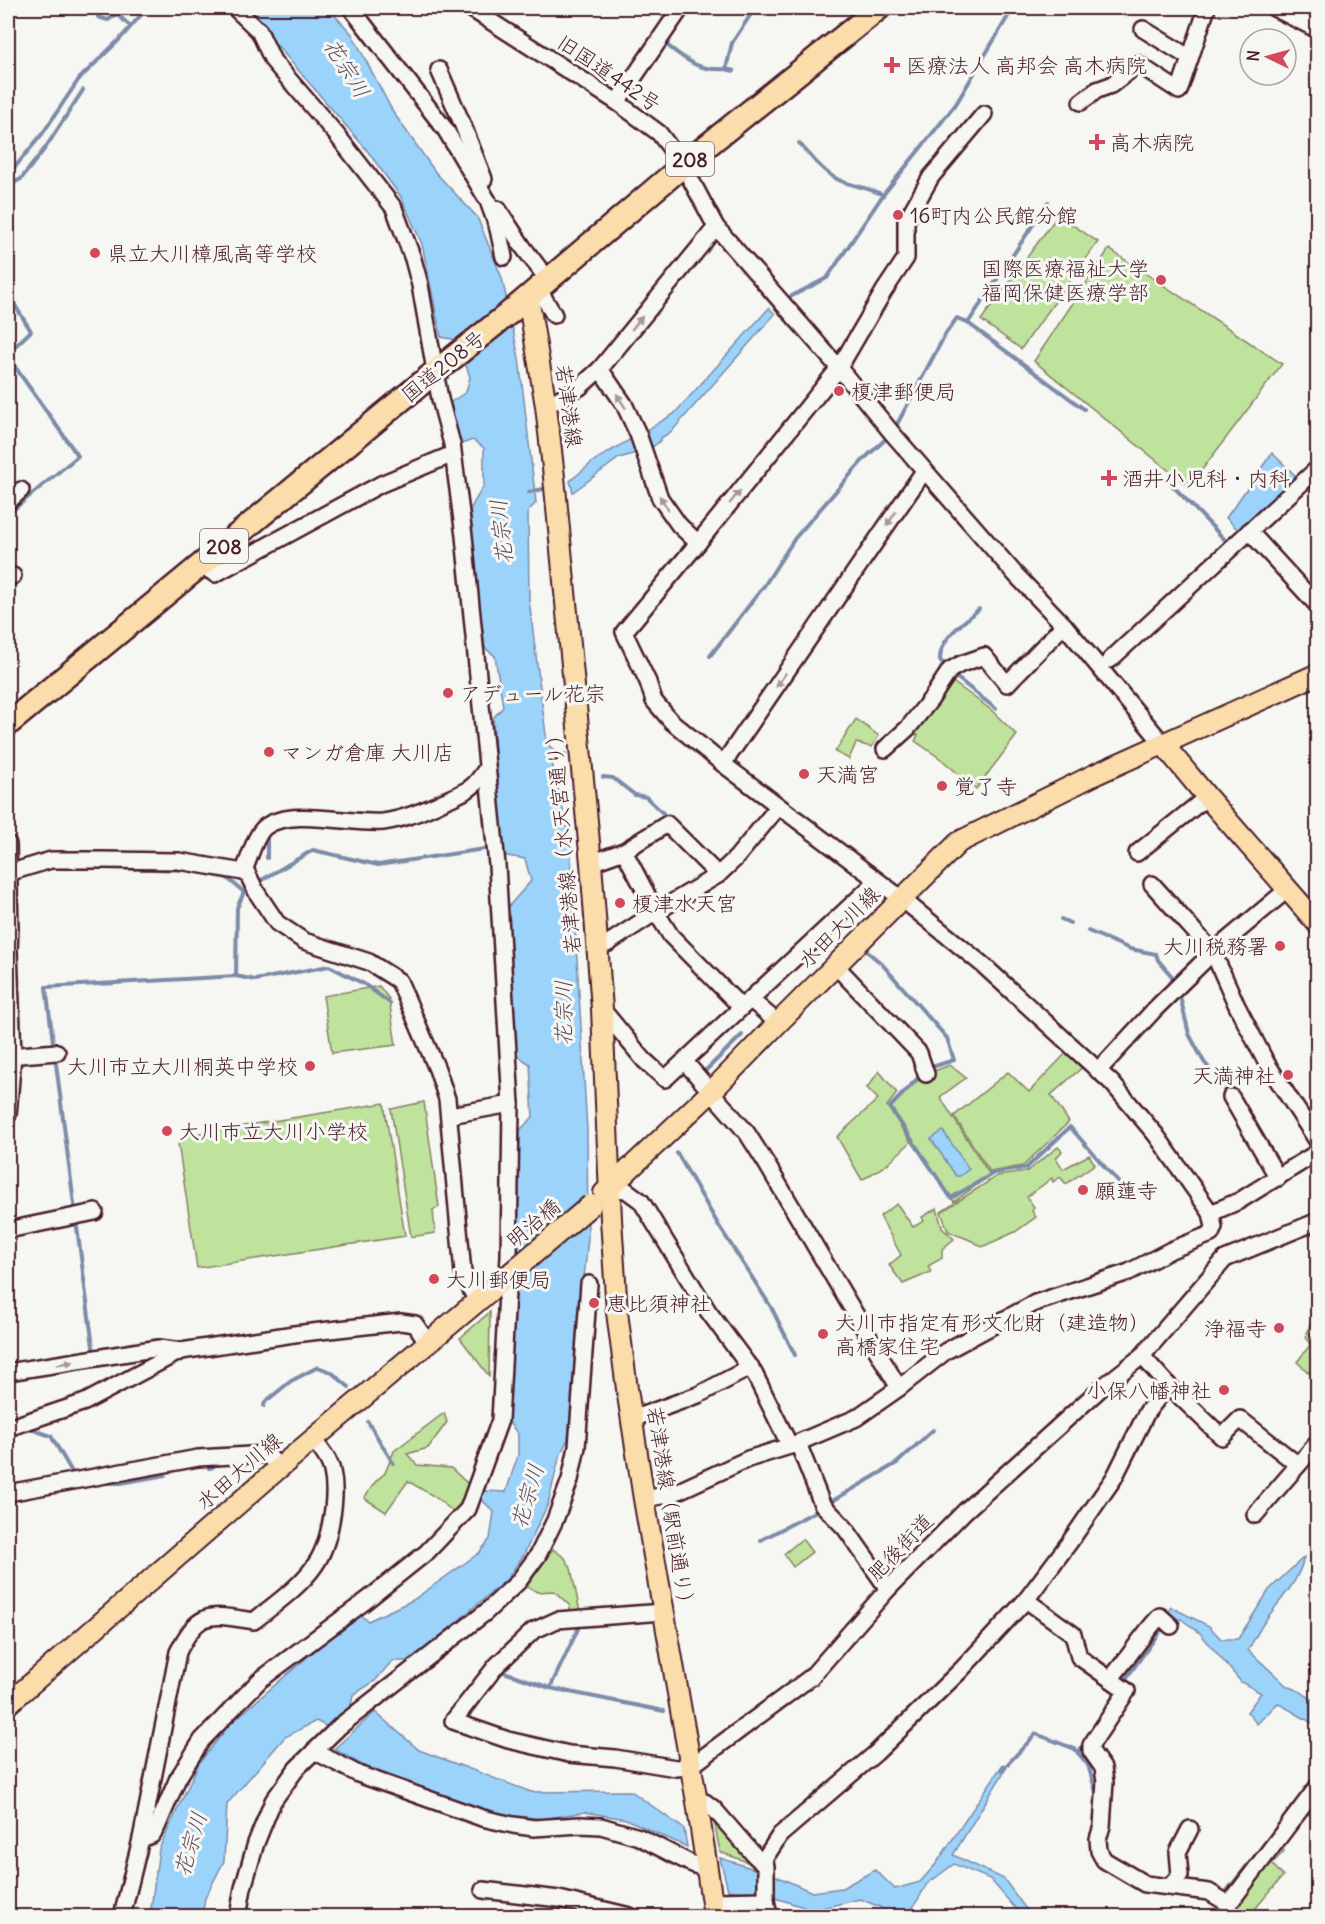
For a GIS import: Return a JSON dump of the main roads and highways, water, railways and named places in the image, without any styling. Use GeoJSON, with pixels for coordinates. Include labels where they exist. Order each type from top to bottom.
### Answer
{"type":"FeatureCollection","features":[{"type":"Feature","properties":{"kind":"highway","name":"国道208号"},"geometry":{"type":"LineString","coordinates":[[8,724],[538,288],[683,165],[879,8]]}},
{"type":"Feature","properties":{"kind":"main road","name":"若津港線"},"geometry":{"type":"LineString","coordinates":[[538,288],[546,406],[558,522]]}},
{"type":"Feature","properties":{"kind":"main road","name":"若津港線（水天宮通り）"},"geometry":{"type":"LineString","coordinates":[[558,522],[591,863],[602,1009],[609,1188]]}},
{"type":"Feature","properties":{"kind":"main road","name":"水田大川線"},"geometry":{"type":"LineString","coordinates":[[591,1205],[711,1092],[959,842],[1096,774],[1317,674]]}},
{"type":"Feature","properties":{"kind":"main road"},"geometry":{"type":"LineString","coordinates":[[1164,745],[1317,924]]}},
{"type":"Feature","properties":{"kind":"main road","name":"若津港線（駅前通り）"},"geometry":{"type":"LineString","coordinates":[[609,1188],[617,1312],[632,1420],[713,1909]]}},
{"type":"Feature","properties":{"kind":"main road","name":"明治橋"},"geometry":{"type":"LineString","coordinates":[[505,1278],[591,1205]]}},
{"type":"Feature","properties":{"kind":"main road","name":"水田大川線"},"geometry":{"type":"LineString","coordinates":[[8,1704],[279,1468],[505,1278]]}},
{"type":"Feature","properties":{"kind":"water","name":"花宗川"},"geometry":{"type":"Polygon","coordinates":[[[245,8],[328,8],[352,34],[393,112],[436,173],[477,217],[502,278],[519,358],[536,503],[528,511],[529,600],[547,743],[557,754],[552,763],[570,840],[587,1130],[588,1238],[568,1439],[559,1458],[548,1504],[523,1556],[507,1579],[411,1661],[392,1661],[375,1681],[353,1695],[350,1710],[328,1727],[316,1721],[285,1737],[227,1804],[224,1861],[205,1898],[202,1916],[150,1916],[159,1849],[199,1763],[230,1724],[358,1613],[368,1621],[413,1600],[479,1553],[490,1539],[494,1512],[481,1499],[484,1491],[506,1492],[518,1455],[518,1434],[504,1416],[518,1218],[520,1130],[533,1117],[530,1064],[516,1055],[508,907],[531,881],[525,859],[501,855],[493,718],[503,707],[495,656],[485,648],[468,513],[484,485],[484,448],[473,440],[458,445],[451,402],[466,392],[470,377],[457,340],[441,337],[422,244],[401,197],[366,149],[245,8]]]}},
{"type":"Feature","properties":{"kind":"water"},"geometry":{"type":"Polygon","coordinates":[[[769,308],[775,314],[672,431],[650,449],[619,458],[573,492],[570,481],[595,460],[674,414],[769,308]]]}},
{"type":"Feature","properties":{"kind":"water"},"geometry":{"type":"Polygon","coordinates":[[[1272,453],[1297,477],[1240,532],[1226,518],[1272,453]]]}},
{"type":"Feature","properties":{"kind":"water"},"geometry":{"type":"Polygon","coordinates":[[[943,1131],[969,1169],[960,1176],[956,1176],[931,1139],[943,1131]]]}},
{"type":"Feature","properties":{"kind":"water"},"geometry":{"type":"Polygon","coordinates":[[[1304,1557],[1293,1583],[1265,1621],[1248,1650],[1287,1686],[1317,1703],[1317,1726],[1278,1703],[1257,1724],[1247,1712],[1261,1693],[1241,1682],[1200,1633],[1181,1619],[1171,1621],[1166,1616],[1171,1607],[1209,1626],[1221,1639],[1238,1639],[1269,1590],[1304,1557]]]}},
{"type":"Feature","properties":{"kind":"water"},"geometry":{"type":"Polygon","coordinates":[[[375,1712],[419,1750],[531,1792],[631,1791],[684,1829],[687,1847],[626,1819],[585,1812],[543,1819],[506,1815],[431,1792],[367,1768],[334,1749],[375,1712]]]}},
{"type":"Feature","properties":{"kind":"water"},"geometry":{"type":"Polygon","coordinates":[[[1003,1764],[1007,1767],[953,1855],[1004,1879],[1031,1916],[1022,1916],[990,1879],[954,1864],[927,1884],[908,1916],[889,1916],[880,1907],[860,1899],[813,1910],[772,1897],[728,1890],[720,1858],[776,1876],[812,1892],[842,1888],[875,1870],[895,1889],[920,1882],[936,1864],[1003,1764]]]}},
{"type":"Feature","properties":{"kind":"waterway"},"geometry":{"type":"LineString","coordinates":[[96,8],[98,17],[108,20],[117,14],[130,26]]}},
{"type":"Feature","properties":{"kind":"waterway"},"geometry":{"type":"LineString","coordinates":[[8,169],[15,167],[43,133],[79,79],[120,39],[147,8]]}},
{"type":"Feature","properties":{"kind":"waterway"},"geometry":{"type":"LineString","coordinates":[[665,44],[700,66],[726,69],[732,43],[755,8]]}},
{"type":"Feature","properties":{"kind":"waterway"},"geometry":{"type":"LineString","coordinates":[[784,300],[827,278],[883,195],[956,104],[1013,8]]}},
{"type":"Feature","properties":{"kind":"waterway"},"geometry":{"type":"LineString","coordinates":[[726,69],[734,71]]}},
{"type":"Feature","properties":{"kind":"waterway"},"geometry":{"type":"LineString","coordinates":[[8,186],[21,179],[46,147],[83,90]]}},
{"type":"Feature","properties":{"kind":"waterway"},"geometry":{"type":"LineString","coordinates":[[799,143],[832,176],[883,195]]}},
{"type":"Feature","properties":{"kind":"waterway"},"geometry":{"type":"LineString","coordinates":[[1048,202],[968,323],[1084,409]]}},
{"type":"Feature","properties":{"kind":"waterway"},"geometry":{"type":"LineString","coordinates":[[8,294],[31,331],[8,353]]}},
{"type":"Feature","properties":{"kind":"waterway"},"geometry":{"type":"LineString","coordinates":[[895,428],[946,333],[957,318],[968,323]]}},
{"type":"Feature","properties":{"kind":"waterway"},"geometry":{"type":"LineString","coordinates":[[8,357],[78,456],[8,514]]}},
{"type":"Feature","properties":{"kind":"waterway"},"geometry":{"type":"LineString","coordinates":[[710,656],[764,586],[795,538],[864,459],[889,436]]}},
{"type":"Feature","properties":{"kind":"waterway"},"geometry":{"type":"LineString","coordinates":[[1172,485],[1227,542],[1224,545]]}},
{"type":"Feature","properties":{"kind":"waterway"},"geometry":{"type":"LineString","coordinates":[[529,492],[548,488]]}},
{"type":"Feature","properties":{"kind":"waterway"},"geometry":{"type":"LineString","coordinates":[[947,668],[940,660],[944,645],[954,631],[979,609]]}},
{"type":"Feature","properties":{"kind":"waterway"},"geometry":{"type":"LineString","coordinates":[[951,673],[996,709]]}},
{"type":"Feature","properties":{"kind":"waterway"},"geometry":{"type":"LineString","coordinates":[[551,757],[565,754]]}},
{"type":"Feature","properties":{"kind":"waterway"},"geometry":{"type":"LineString","coordinates":[[603,777],[613,778],[635,795],[646,797],[669,819]]}},
{"type":"Feature","properties":{"kind":"waterway"},"geometry":{"type":"LineString","coordinates":[[267,858],[267,833],[269,833]]}},
{"type":"Feature","properties":{"kind":"waterway"},"geometry":{"type":"LineString","coordinates":[[255,884],[313,850],[378,865],[491,848]]}},
{"type":"Feature","properties":{"kind":"waterway"},"geometry":{"type":"LineString","coordinates":[[72,867],[190,870]]}},
{"type":"Feature","properties":{"kind":"waterway"},"geometry":{"type":"LineString","coordinates":[[200,872],[227,878],[244,892]]}},
{"type":"Feature","properties":{"kind":"waterway"},"geometry":{"type":"LineString","coordinates":[[236,976],[237,908],[244,892],[249,888]]}},
{"type":"Feature","properties":{"kind":"waterway"},"geometry":{"type":"LineString","coordinates":[[1061,919],[1070,923]]}},
{"type":"Feature","properties":{"kind":"waterway"},"geometry":{"type":"LineString","coordinates":[[1088,931],[1130,949],[1156,954],[1158,960],[1176,981]]}},
{"type":"Feature","properties":{"kind":"waterway"},"geometry":{"type":"LineString","coordinates":[[864,949],[881,963],[947,1038],[954,1060],[929,1068]]}},
{"type":"Feature","properties":{"kind":"waterway"},"geometry":{"type":"LineString","coordinates":[[54,1049],[46,987],[236,976],[255,980],[329,966],[364,984],[390,1003]]}},
{"type":"Feature","properties":{"kind":"waterway"},"geometry":{"type":"LineString","coordinates":[[1179,992],[1189,1034],[1204,1062],[1222,1083]]}},
{"type":"Feature","properties":{"kind":"waterway"},"geometry":{"type":"LineString","coordinates":[[704,1072],[742,1035]]}},
{"type":"Feature","properties":{"kind":"waterway"},"geometry":{"type":"LineString","coordinates":[[55,1056],[75,1212]]}},
{"type":"Feature","properties":{"kind":"waterway"},"geometry":{"type":"LineString","coordinates":[[921,1075],[890,1107],[951,1198],[994,1173],[1026,1168],[1070,1127],[1118,1182]]}},
{"type":"Feature","properties":{"kind":"waterway"},"geometry":{"type":"LineString","coordinates":[[677,1153],[719,1226],[771,1307],[795,1355]]}},
{"type":"Feature","properties":{"kind":"waterway"},"geometry":{"type":"LineString","coordinates":[[76,1220],[94,1354]]}},
{"type":"Feature","properties":{"kind":"waterway"},"geometry":{"type":"LineString","coordinates":[[264,1406],[265,1402],[291,1381],[318,1367],[331,1372],[349,1387]]}},
{"type":"Feature","properties":{"kind":"waterway"},"geometry":{"type":"LineString","coordinates":[[368,1422],[393,1463]]}},
{"type":"Feature","properties":{"kind":"waterway"},"geometry":{"type":"LineString","coordinates":[[29,1430],[51,1436],[72,1472]]}},
{"type":"Feature","properties":{"kind":"waterway"},"geometry":{"type":"LineString","coordinates":[[829,1503],[897,1463],[933,1430]]}},
{"type":"Feature","properties":{"kind":"waterway"},"geometry":{"type":"LineString","coordinates":[[209,1468],[213,1467]]}},
{"type":"Feature","properties":{"kind":"waterway"},"geometry":{"type":"LineString","coordinates":[[99,1483],[121,1483],[165,1475]]}},
{"type":"Feature","properties":{"kind":"waterway"},"geometry":{"type":"LineString","coordinates":[[761,1540],[820,1509]]}},
{"type":"Feature","properties":{"kind":"waterway"},"geometry":{"type":"LineString","coordinates":[[1122,1684],[1165,1624]]}},
{"type":"Feature","properties":{"kind":"waterway"},"geometry":{"type":"LineString","coordinates":[[550,1688],[578,1629]]}},
{"type":"Feature","properties":{"kind":"waterway"},"geometry":{"type":"LineString","coordinates":[[499,1672],[550,1688],[664,1711]]}},
{"type":"Feature","properties":{"kind":"waterway"},"geometry":{"type":"LineString","coordinates":[[1078,1753],[1117,1690]]}},
{"type":"Feature","properties":{"kind":"waterway"},"geometry":{"type":"LineString","coordinates":[[466,1719],[481,1698]]}},
{"type":"Feature","properties":{"kind":"waterway"},"geometry":{"type":"LineString","coordinates":[[1002,1770],[1036,1734],[1075,1749],[1088,1765],[1096,1792]]}},
{"type":"Feature","properties":{"kind":"place","name":"医療法人 高邦会 高木病院"},"geometry":{"type":"Point","coordinates":[892,65]}},
{"type":"Feature","properties":{"kind":"place","name":"高木病院"},"geometry":{"type":"Point","coordinates":[1097,142]}},
{"type":"Feature","properties":{"kind":"place","name":"16町内公民館分館"},"geometry":{"type":"Point","coordinates":[898,215]}},
{"type":"Feature","properties":{"kind":"place","name":"県立大川樟風高等学校"},"geometry":{"type":"Point","coordinates":[95,253]}},
{"type":"Feature","properties":{"kind":"place","name":"国際医療福祉大学 福岡保健医療学部"},"geometry":{"type":"Point","coordinates":[1161,280]}},
{"type":"Feature","properties":{"kind":"place","name":"榎津郵便局"},"geometry":{"type":"Point","coordinates":[839,391]}},
{"type":"Feature","properties":{"kind":"place","name":"酒井小児科・内科"},"geometry":{"type":"Point","coordinates":[1109,478]}},
{"type":"Feature","properties":{"kind":"place","name":"アデュール花宗"},"geometry":{"type":"Point","coordinates":[448,693]}},
{"type":"Feature","properties":{"kind":"place","name":"マンガ倉庫 大川店"},"geometry":{"type":"Point","coordinates":[269,752]}},
{"type":"Feature","properties":{"kind":"place","name":"天満宮"},"geometry":{"type":"Point","coordinates":[804,774]}},
{"type":"Feature","properties":{"kind":"place","name":"覚了寺"},"geometry":{"type":"Point","coordinates":[942,786]}},
{"type":"Feature","properties":{"kind":"place","name":"榎津水天宮"},"geometry":{"type":"Point","coordinates":[620,903]}},
{"type":"Feature","properties":{"kind":"place","name":"大川税務署"},"geometry":{"type":"Point","coordinates":[1280,946]}},
{"type":"Feature","properties":{"kind":"place","name":"大川市立大川桐英中学校"},"geometry":{"type":"Point","coordinates":[310,1066]}},
{"type":"Feature","properties":{"kind":"place","name":"天満神社"},"geometry":{"type":"Point","coordinates":[1288,1075]}},
{"type":"Feature","properties":{"kind":"place","name":"大川市立大川小学校"},"geometry":{"type":"Point","coordinates":[167,1131]}},
{"type":"Feature","properties":{"kind":"place","name":"願蓮寺"},"geometry":{"type":"Point","coordinates":[1083,1190]}},
{"type":"Feature","properties":{"kind":"place","name":"大川郵便局"},"geometry":{"type":"Point","coordinates":[434,1279]}},
{"type":"Feature","properties":{"kind":"place","name":"恵比須神社"},"geometry":{"type":"Point","coordinates":[594,1303]}},
{"type":"Feature","properties":{"kind":"place","name":"浄福寺"},"geometry":{"type":"Point","coordinates":[1279,1328]}},
{"type":"Feature","properties":{"kind":"place","name":"大川市指定有形文化財（建造物） 高橋家住宅"},"geometry":{"type":"Point","coordinates":[823,1334]}},
{"type":"Feature","properties":{"kind":"place","name":"小保八幡神社"},"geometry":{"type":"Point","coordinates":[1224,1390]}}]}
